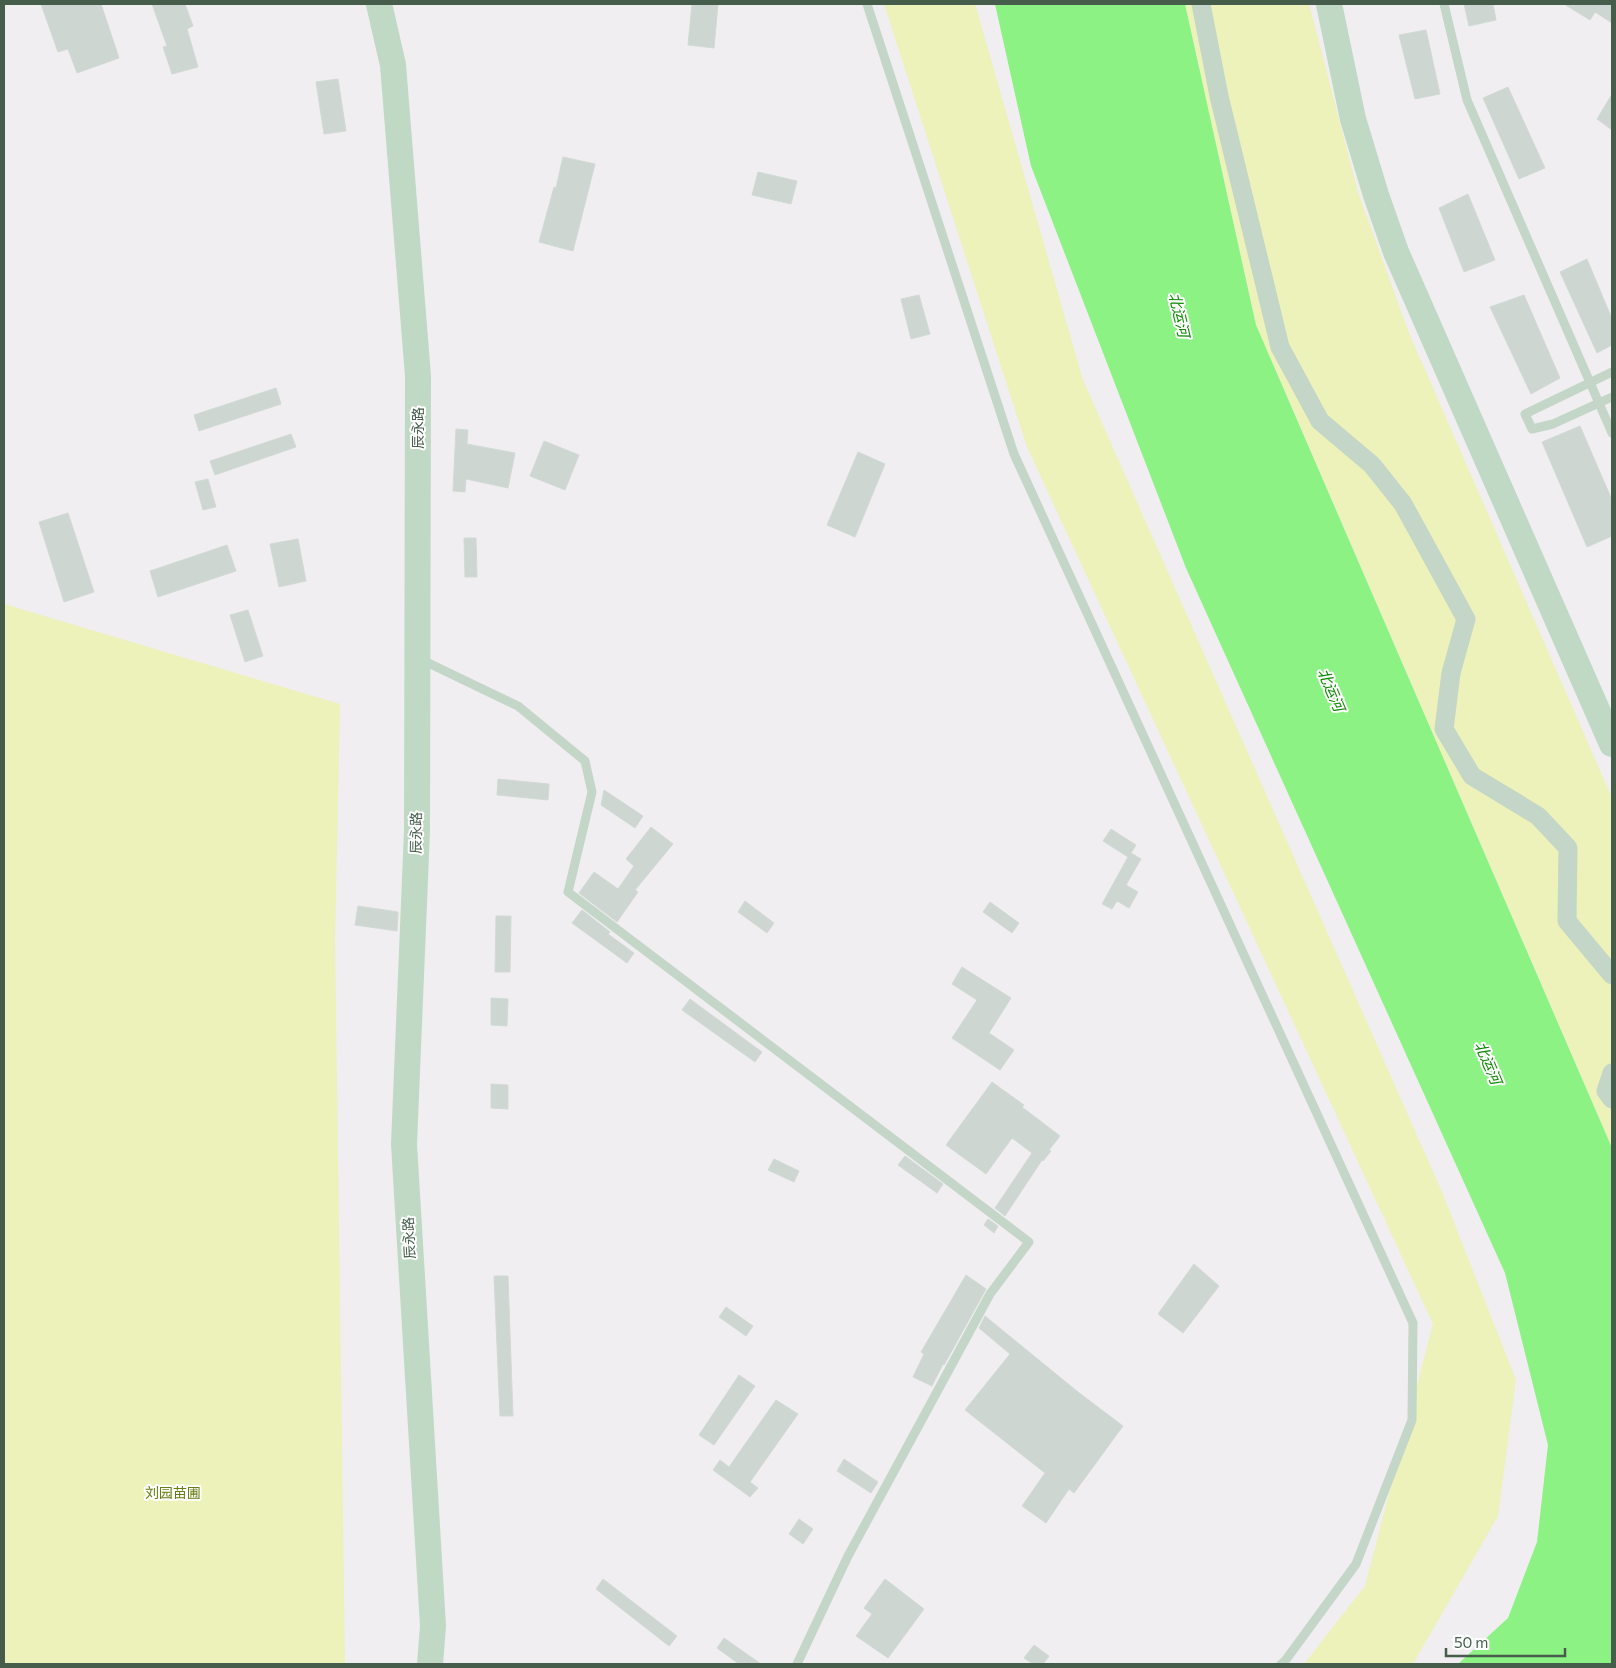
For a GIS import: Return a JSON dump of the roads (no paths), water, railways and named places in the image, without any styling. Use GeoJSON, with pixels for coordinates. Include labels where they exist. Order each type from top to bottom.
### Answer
{"type":"FeatureCollection","features":[{"type":"Feature","properties":{"kind":"main road","name":"辰永路"},"geometry":{"type":"LineString","coordinates":[[379,4],[393,64],[418,376],[417,831],[404,1144],[433,1626],[430,1664]]}},
{"type":"Feature","properties":{"kind":"main road"},"geometry":{"type":"LineString","coordinates":[[1329,4],[1354,119],[1376,195],[1396,252],[1612,744]]}},
{"type":"Feature","properties":{"kind":"street"},"geometry":{"type":"LineString","coordinates":[[1201,4],[1219,96],[1280,347],[1320,421],[1372,466],[1403,504],[1466,619],[1451,673],[1444,728],[1472,776],[1538,816],[1568,848],[1567,921],[1612,975]]}},
{"type":"Feature","properties":{"kind":"street"},"geometry":{"type":"LineString","coordinates":[[1612,1073],[1606,1090],[1612,1099]]}},
{"type":"Feature","properties":{"kind":"lane"},"geometry":{"type":"LineString","coordinates":[[867,4],[1014,454],[1413,1323],[1412,1420],[1356,1564],[1281,1664]]}},
{"type":"Feature","properties":{"kind":"lane"},"geometry":{"type":"LineString","coordinates":[[1444,4],[1467,100],[1612,433]]}},
{"type":"Feature","properties":{"kind":"lane"},"geometry":{"type":"LineString","coordinates":[[1612,372],[1525,414],[1532,429],[1553,424],[1612,397]]}},
{"type":"Feature","properties":{"kind":"lane"},"geometry":{"type":"LineString","coordinates":[[417,658],[518,706],[585,761],[592,792],[568,892],[1029,1242],[990,1294],[848,1556],[797,1664]]}},
{"type":"Feature","properties":{"kind":"water","name":"北运河"},"geometry":{"type":"Polygon","coordinates":[[[995,4],[1185,4],[1256,325],[1612,1148],[1612,1664],[1458,1664],[1508,1618],[1537,1542],[1548,1445],[1505,1273],[1186,568],[1031,166],[995,4]]]}},
{"type":"Feature","properties":{"kind":"park label","name":"刘园苗圃"},"geometry":{"type":"Point","coordinates":[173,1493]}}]}
